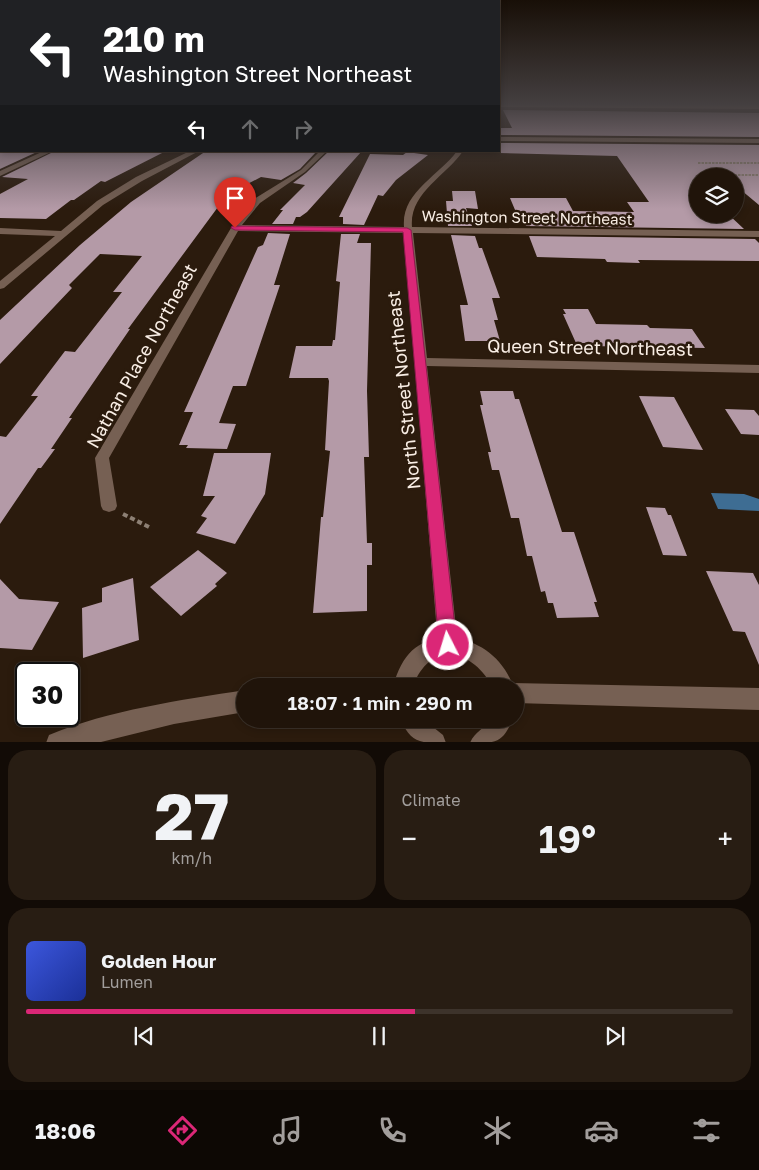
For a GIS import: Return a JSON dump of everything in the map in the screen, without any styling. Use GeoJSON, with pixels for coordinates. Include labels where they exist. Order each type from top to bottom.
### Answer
{"type":"FeatureCollection","features":[{"type":"Feature","properties":{"kind":"street"},"geometry":{"type":"LineString","coordinates":[[580,140],[759,141]]}},
{"type":"Feature","properties":{"kind":"street"},"geometry":{"type":"LineString","coordinates":[[0,174],[48,152]]}},
{"type":"Feature","properties":{"kind":"street"},"geometry":{"type":"LineString","coordinates":[[0,286],[118,190],[194,152]]}},
{"type":"Feature","properties":{"kind":"street","name":"Nathan Place Northeast"},"geometry":{"type":"LineString","coordinates":[[109,506],[102,458],[235,228],[257,201],[303,171],[323,152]]}},
{"type":"Feature","properties":{"kind":"street","name":"North Street Northeast"},"geometry":{"type":"LineString","coordinates":[[448,645],[407,230],[409,211],[418,192],[449,166],[459,152]]}},
{"type":"Feature","properties":{"kind":"street","name":"Washington Street Northeast"},"geometry":{"type":"LineString","coordinates":[[235,228],[759,234]]}},
{"type":"Feature","properties":{"kind":"street"},"geometry":{"type":"LineString","coordinates":[[0,231],[62,234]]}},
{"type":"Feature","properties":{"kind":"street","name":"Queen Street Northeast"},"geometry":{"type":"LineString","coordinates":[[420,362],[759,369]]}},
{"type":"Feature","properties":{"kind":"street"},"geometry":{"type":"LineString","coordinates":[[404,678],[412,663],[422,653],[434,647],[448,645],[466,648],[484,657],[497,672],[500,678]]}},
{"type":"Feature","properties":{"kind":"street"},"geometry":{"type":"LineString","coordinates":[[524,692],[759,699]]}},
{"type":"Feature","properties":{"kind":"street"},"geometry":{"type":"LineString","coordinates":[[58,742],[106,727],[185,710],[236,702]]}},
{"type":"Feature","properties":{"kind":"street"},"geometry":{"type":"LineString","coordinates":[[416,728],[435,742]]}},
{"type":"Feature","properties":{"kind":"street"},"geometry":{"type":"LineString","coordinates":[[481,742],[498,728]]}},
{"type":"Feature","properties":{"kind":"path"},"geometry":{"type":"LineString","coordinates":[[698,162],[759,163]]}},
{"type":"Feature","properties":{"kind":"path"},"geometry":{"type":"LineString","coordinates":[[744,175],[759,175]]}},
{"type":"Feature","properties":{"kind":"path"},"geometry":{"type":"LineString","coordinates":[[109,506],[149,527]]}},
{"type":"Feature","properties":{"kind":"water"},"geometry":{"type":"Polygon","coordinates":[[[711,493],[744,494],[759,499],[759,511],[718,509],[711,493]]]}},
{"type":"Feature","properties":{"kind":"building"},"geometry":{"type":"Polygon","coordinates":[[[500,143],[759,145],[759,205],[744,192],[744,168],[689,168],[689,223],[738,223],[744,229],[526,226],[522,217],[518,217],[510,198],[566,198],[573,211],[634,212],[627,202],[649,202],[617,156],[499,152],[500,143]]]}},
{"type":"Feature","properties":{"kind":"building"},"geometry":{"type":"Polygon","coordinates":[[[0,152],[37,152],[0,169],[0,152]]]}},
{"type":"Feature","properties":{"kind":"building"},"geometry":{"type":"Polygon","coordinates":[[[53,152],[164,152],[105,182],[101,181],[46,219],[0,218],[0,194],[28,179],[2,177],[53,152]]]}},
{"type":"Feature","properties":{"kind":"building"},"geometry":{"type":"Polygon","coordinates":[[[205,152],[316,152],[300,169],[281,180],[261,177],[240,188],[218,207],[128,329],[130,329],[69,418],[72,418],[51,449],[55,449],[41,468],[38,468],[0,524],[0,436],[6,437],[38,396],[31,396],[65,351],[75,352],[122,292],[113,292],[142,256],[100,254],[69,285],[72,288],[0,364],[0,320],[80,245],[131,202],[205,152]]]}},
{"type":"Feature","properties":{"kind":"building"},"geometry":{"type":"Polygon","coordinates":[[[328,152],[361,152],[307,212],[300,217],[296,217],[293,224],[272,224],[283,210],[280,210],[305,185],[293,183],[328,152]]]}},
{"type":"Feature","properties":{"kind":"building"},"geometry":{"type":"Polygon","coordinates":[[[407,152],[428,155],[396,180],[383,196],[378,195],[364,225],[343,224],[343,217],[339,217],[370,154],[403,155],[407,152]]]}},
{"type":"Feature","properties":{"kind":"building"},"geometry":{"type":"Polygon","coordinates":[[[452,191],[475,191],[478,209],[466,208],[472,226],[448,226],[446,201],[453,201],[452,191]]]}},
{"type":"Feature","properties":{"kind":"building"},"geometry":{"type":"Polygon","coordinates":[[[268,233],[290,234],[274,285],[280,285],[246,386],[233,386],[219,423],[236,424],[227,449],[186,448],[188,445],[179,445],[193,412],[184,412],[258,247],[263,245],[268,233]]]}},
{"type":"Feature","properties":{"kind":"building"},"geometry":{"type":"Polygon","coordinates":[[[341,234],[360,234],[357,243],[371,243],[367,391],[369,457],[364,457],[367,543],[372,543],[372,565],[367,565],[367,611],[313,613],[321,517],[323,517],[330,451],[325,450],[329,381],[328,378],[289,378],[296,346],[332,346],[333,340],[335,340],[340,282],[336,281],[341,234]]]}},
{"type":"Feature","properties":{"kind":"building"},"geometry":{"type":"Polygon","coordinates":[[[451,235],[475,236],[479,248],[482,248],[500,298],[492,298],[498,320],[494,320],[500,341],[465,341],[460,305],[468,305],[451,235]]]}},
{"type":"Feature","properties":{"kind":"building"},"geometry":{"type":"Polygon","coordinates":[[[529,236],[755,239],[759,243],[759,261],[638,260],[640,263],[607,262],[605,259],[537,257],[529,236]]]}},
{"type":"Feature","properties":{"kind":"building"},"geometry":{"type":"Polygon","coordinates":[[[563,309],[588,309],[596,324],[647,325],[650,328],[692,329],[705,348],[588,346],[587,343],[576,343],[563,314],[566,314],[563,309]]]}},
{"type":"Feature","properties":{"kind":"building"},"geometry":{"type":"Polygon","coordinates":[[[480,391],[513,391],[515,399],[519,399],[562,532],[574,532],[597,602],[594,602],[599,617],[557,618],[553,603],[548,603],[545,591],[541,592],[532,556],[527,556],[519,518],[511,518],[499,470],[492,470],[488,452],[491,452],[480,405],[483,405],[480,391]]]}},
{"type":"Feature","properties":{"kind":"building"},"geometry":{"type":"Polygon","coordinates":[[[639,396],[674,397],[703,450],[663,447],[639,396]]]}},
{"type":"Feature","properties":{"kind":"building"},"geometry":{"type":"Polygon","coordinates":[[[725,409],[754,410],[759,416],[759,435],[741,434],[725,409]]]}},
{"type":"Feature","properties":{"kind":"building"},"geometry":{"type":"Polygon","coordinates":[[[214,453],[271,453],[265,494],[235,544],[196,533],[207,518],[201,516],[215,496],[203,496],[214,453]]]}},
{"type":"Feature","properties":{"kind":"building"},"geometry":{"type":"Polygon","coordinates":[[[646,507],[665,508],[668,515],[671,515],[687,556],[663,555],[646,507]]]}},
{"type":"Feature","properties":{"kind":"building"},"geometry":{"type":"Polygon","coordinates":[[[198,550],[227,573],[215,584],[217,586],[181,616],[150,587],[198,550]]]}},
{"type":"Feature","properties":{"kind":"building"},"geometry":{"type":"Polygon","coordinates":[[[706,571],[753,573],[759,585],[759,665],[745,632],[733,631],[706,571]]]}},
{"type":"Feature","properties":{"kind":"building"},"geometry":{"type":"Polygon","coordinates":[[[133,578],[139,640],[83,658],[82,608],[102,602],[102,588],[133,578]]]}},
{"type":"Feature","properties":{"kind":"building"},"geometry":{"type":"Polygon","coordinates":[[[0,579],[19,599],[59,602],[32,650],[0,648],[0,579]]]}},
{"type":"Feature","properties":{"kind":"route"},"geometry":{"type":"LineString","coordinates":[[235,228],[407,230],[448,645]]}}]}
